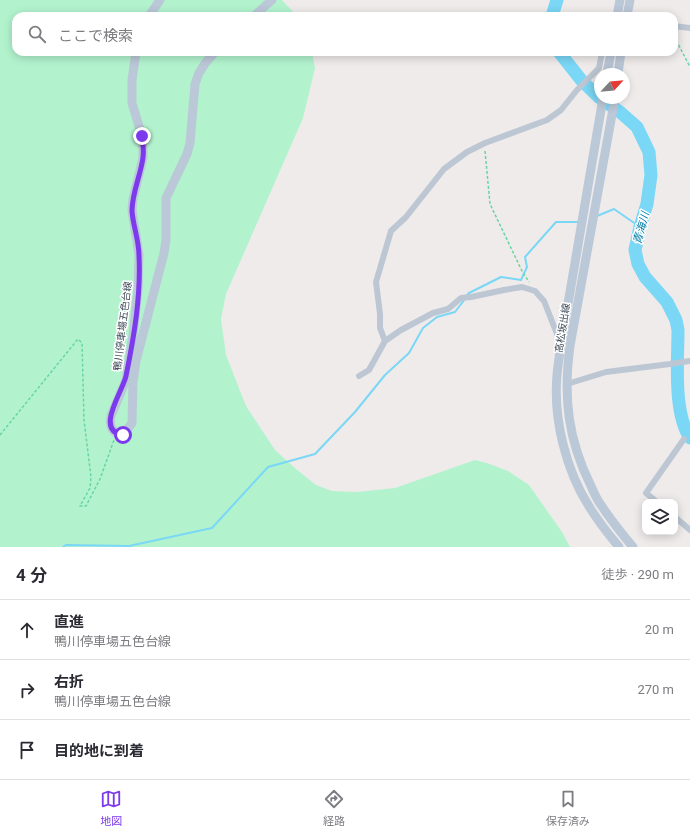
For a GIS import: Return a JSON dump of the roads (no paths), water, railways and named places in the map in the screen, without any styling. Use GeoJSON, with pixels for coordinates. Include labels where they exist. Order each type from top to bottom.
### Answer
{"type":"FeatureCollection","features":[{"type":"Feature","properties":{"kind":"main road"},"geometry":{"type":"LineString","coordinates":[[152,12],[160,0]]}},
{"type":"Feature","properties":{"kind":"main road"},"geometry":{"type":"LineString","coordinates":[[258,12],[272,0]]}},
{"type":"Feature","properties":{"kind":"main road"},"geometry":{"type":"LineString","coordinates":[[618,12],[620,0]]}},
{"type":"Feature","properties":{"kind":"main road"},"geometry":{"type":"LineString","coordinates":[[628,12],[630,0]]}},
{"type":"Feature","properties":{"kind":"main road","name":"鴨川停車場五色台線"},"geometry":{"type":"LineString","coordinates":[[135,56],[132,80],[132,104],[142,136],[143,147],[143,158],[133,199],[132,210],[139,254],[138,289],[126,380],[111,416],[111,428],[116,433],[123,435],[132,423],[135,366],[164,253],[166,240],[166,198],[187,154],[190,143],[193,96],[199,73],[211,56]]}},
{"type":"Feature","properties":{"kind":"main road"},"geometry":{"type":"LineString","coordinates":[[608,68],[610,56]]}},
{"type":"Feature","properties":{"kind":"main road"},"geometry":{"type":"LineString","coordinates":[[619,68],[620,56]]}},
{"type":"Feature","properties":{"kind":"main road","name":"高松坂出線"},"geometry":{"type":"LineString","coordinates":[[602,104],[562,339],[557,384],[557,408],[563,447],[573,475],[589,507],[619,547]]}},
{"type":"Feature","properties":{"kind":"main road","name":"高松坂出線"},"geometry":{"type":"LineString","coordinates":[[614,104],[570,346],[567,368],[567,384],[572,438],[583,469],[600,504],[633,547]]}},
{"type":"Feature","properties":{"kind":"street"},"geometry":{"type":"LineString","coordinates":[[678,26],[690,28]]}},
{"type":"Feature","properties":{"kind":"street"},"geometry":{"type":"LineString","coordinates":[[385,341],[380,328],[380,314],[376,282],[391,231],[406,217],[444,169],[467,152],[485,143],[547,120],[561,110],[599,68],[601,56]]}},
{"type":"Feature","properties":{"kind":"street"},"geometry":{"type":"LineString","coordinates":[[359,376],[369,370],[385,341],[401,330],[433,313],[448,310],[461,298],[522,287],[535,291],[544,301],[557,334],[562,339]]}},
{"type":"Feature","properties":{"kind":"street"},"geometry":{"type":"LineString","coordinates":[[567,384],[606,372],[690,361]]}},
{"type":"Feature","properties":{"kind":"street"},"geometry":{"type":"LineString","coordinates":[[653,499],[646,493],[684,440]]}},
{"type":"Feature","properties":{"kind":"street"},"geometry":{"type":"LineString","coordinates":[[678,520],[690,530]]}},
{"type":"Feature","properties":{"kind":"waterway","name":"青海川"},"geometry":{"type":"LineString","coordinates":[[553,12],[557,0]]}},
{"type":"Feature","properties":{"kind":"waterway","name":"青海川"},"geometry":{"type":"LineString","coordinates":[[562,56],[582,81],[600,98],[620,112],[637,127],[649,152],[651,175],[647,204],[635,250],[638,264],[645,277],[667,302],[676,320],[678,330],[677,370],[679,400],[681,414],[690,438]]}},
{"type":"Feature","properties":{"kind":"waterway"},"geometry":{"type":"LineString","coordinates":[[597,216],[614,209],[640,227]]}},
{"type":"Feature","properties":{"kind":"waterway"},"geometry":{"type":"LineString","coordinates":[[467,295],[501,277],[521,280],[527,267],[525,257],[556,222],[579,222]]}},
{"type":"Feature","properties":{"kind":"waterway"},"geometry":{"type":"LineString","coordinates":[[63,547],[66,545],[129,546],[212,528],[268,467],[315,454],[355,412],[385,375],[409,353],[423,328],[437,317],[455,312],[465,299]]}}]}
